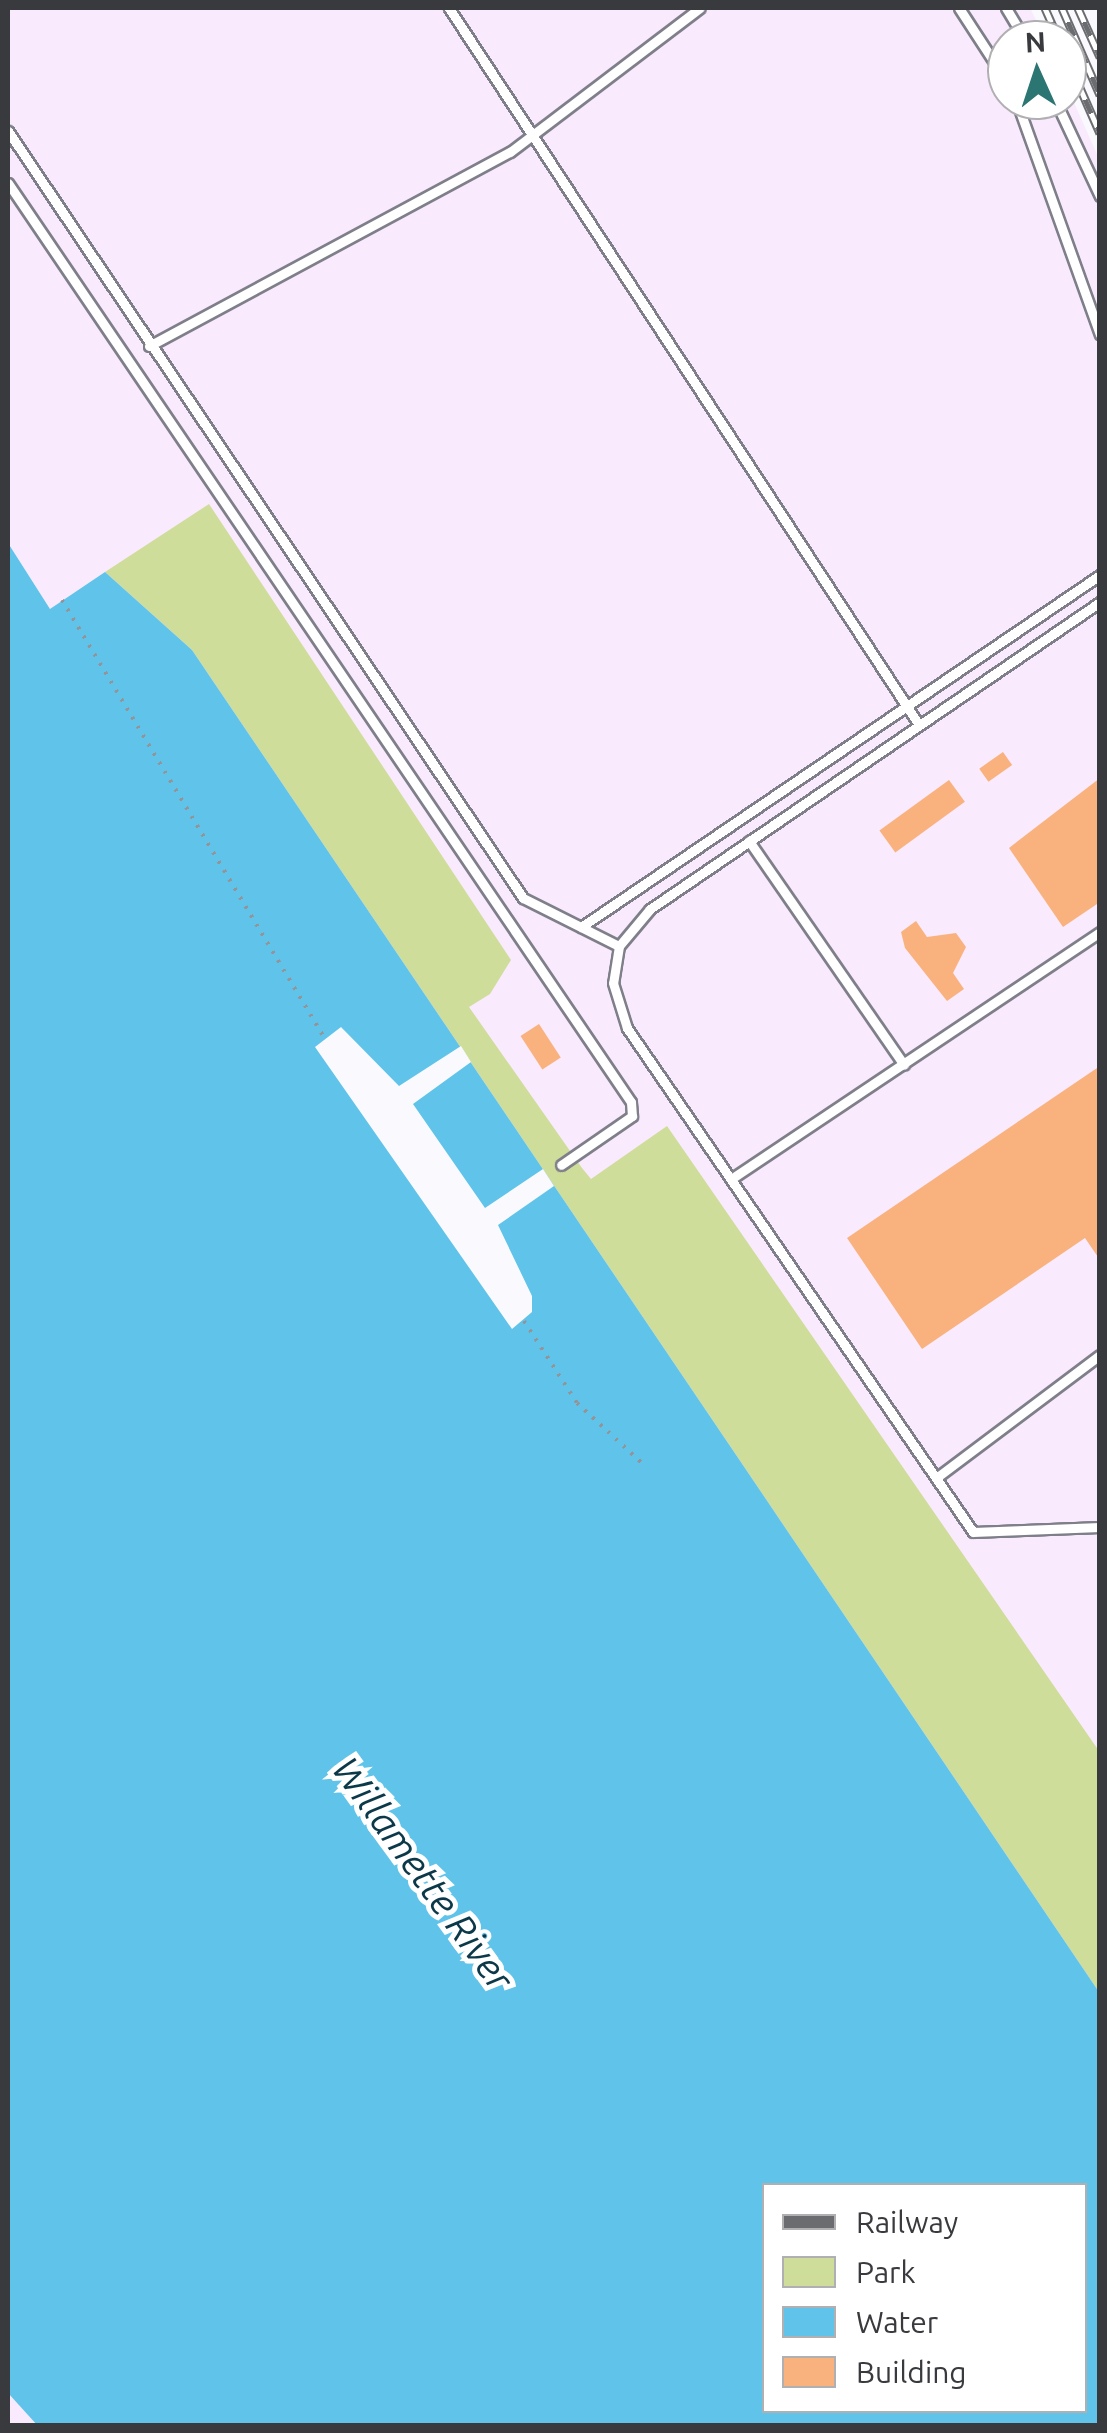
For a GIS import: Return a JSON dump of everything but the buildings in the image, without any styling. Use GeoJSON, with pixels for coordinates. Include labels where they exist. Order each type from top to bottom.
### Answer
{"type":"FeatureCollection","features":[{"type":"Feature","properties":{"kind":"lane"},"geometry":{"type":"LineString","coordinates":[[449,8],[918,725]]}},
{"type":"Feature","properties":{"kind":"lane"},"geometry":{"type":"LineString","coordinates":[[149,346],[533,137],[700,8]]}},
{"type":"Feature","properties":{"kind":"lane"},"geometry":{"type":"LineString","coordinates":[[959,8],[987,51]]}},
{"type":"Feature","properties":{"kind":"lane"},"geometry":{"type":"LineString","coordinates":[[1023,120],[1100,334]]}},
{"type":"Feature","properties":{"kind":"lane"},"geometry":{"type":"LineString","coordinates":[[1064,120],[1100,196]]}},
{"type":"Feature","properties":{"kind":"lane"},"geometry":{"type":"LineString","coordinates":[[8,131],[227,468],[256,492],[523,898],[619,946]]}},
{"type":"Feature","properties":{"kind":"lane"},"geometry":{"type":"LineString","coordinates":[[8,183],[632,1102],[632,1116],[561,1165]]}},
{"type":"Feature","properties":{"kind":"lane"},"geometry":{"type":"LineString","coordinates":[[581,926],[1100,575]]}},
{"type":"Feature","properties":{"kind":"lane"},"geometry":{"type":"LineString","coordinates":[[1100,602],[650,909],[619,946],[619,1013],[973,1532],[1100,1527]]}},
{"type":"Feature","properties":{"kind":"lane"},"geometry":{"type":"LineString","coordinates":[[750,841],[904,1066]]}},
{"type":"Feature","properties":{"kind":"lane"},"geometry":{"type":"LineString","coordinates":[[731,1179],[1100,932]]}},
{"type":"Feature","properties":{"kind":"lane"},"geometry":{"type":"LineString","coordinates":[[936,1478],[1100,1355]]}},
{"type":"Feature","properties":{"kind":"path"},"geometry":{"type":"LineString","coordinates":[[62,600],[325,1039]]}},
{"type":"Feature","properties":{"kind":"path"},"geometry":{"type":"LineString","coordinates":[[524,1321],[578,1403],[644,1464]]}},
{"type":"Feature","properties":{"kind":"shaded area"},"geometry":{"type":"Polygon","coordinates":[[[8,8],[1030,8],[1036,20],[987,20],[987,120],[1082,120],[1100,161],[1099,1992],[548,1186],[50,609],[8,543],[8,8]]]}},
{"type":"Feature","properties":{"kind":"shaded area"},"geometry":{"type":"Polygon","coordinates":[[[8,2393],[38,2425],[8,2425],[8,2393]]]}},
{"type":"Feature","properties":{"kind":"green space"},"geometry":{"type":"Polygon","coordinates":[[[209,504],[511,960],[490,994],[469,1007],[582,1168],[591,1179],[667,1126],[1099,1751],[1099,1992],[192,650],[105,572],[209,504]]]}},
{"type":"Feature","properties":{"kind":"water","name":"Willamette River"},"geometry":{"type":"Polygon","coordinates":[[[8,543],[50,609],[105,572],[192,650],[1099,1992],[1099,2425],[38,2426],[8,2393],[8,543]]]}},
{"type":"Feature","properties":{"kind":"pier"},"geometry":{"type":"Polygon","coordinates":[[[341,1027],[399,1086],[461,1046],[471,1062],[413,1104],[485,1208],[543,1169],[554,1186],[498,1225],[532,1296],[532,1312],[512,1329],[315,1047],[341,1027]]]}},
{"type":"Feature","properties":{"kind":"railway"},"geometry":{"type":"LineString","coordinates":[[1045,8],[1050,20]]}},
{"type":"Feature","properties":{"kind":"railway"},"geometry":{"type":"LineString","coordinates":[[1062,8],[1100,95]]}},
{"type":"Feature","properties":{"kind":"railway"},"geometry":{"type":"LineString","coordinates":[[1078,8],[1100,57]]}},
{"type":"Feature","properties":{"kind":"railway"},"geometry":{"type":"LineString","coordinates":[[1087,103],[1100,133]]}}]}
